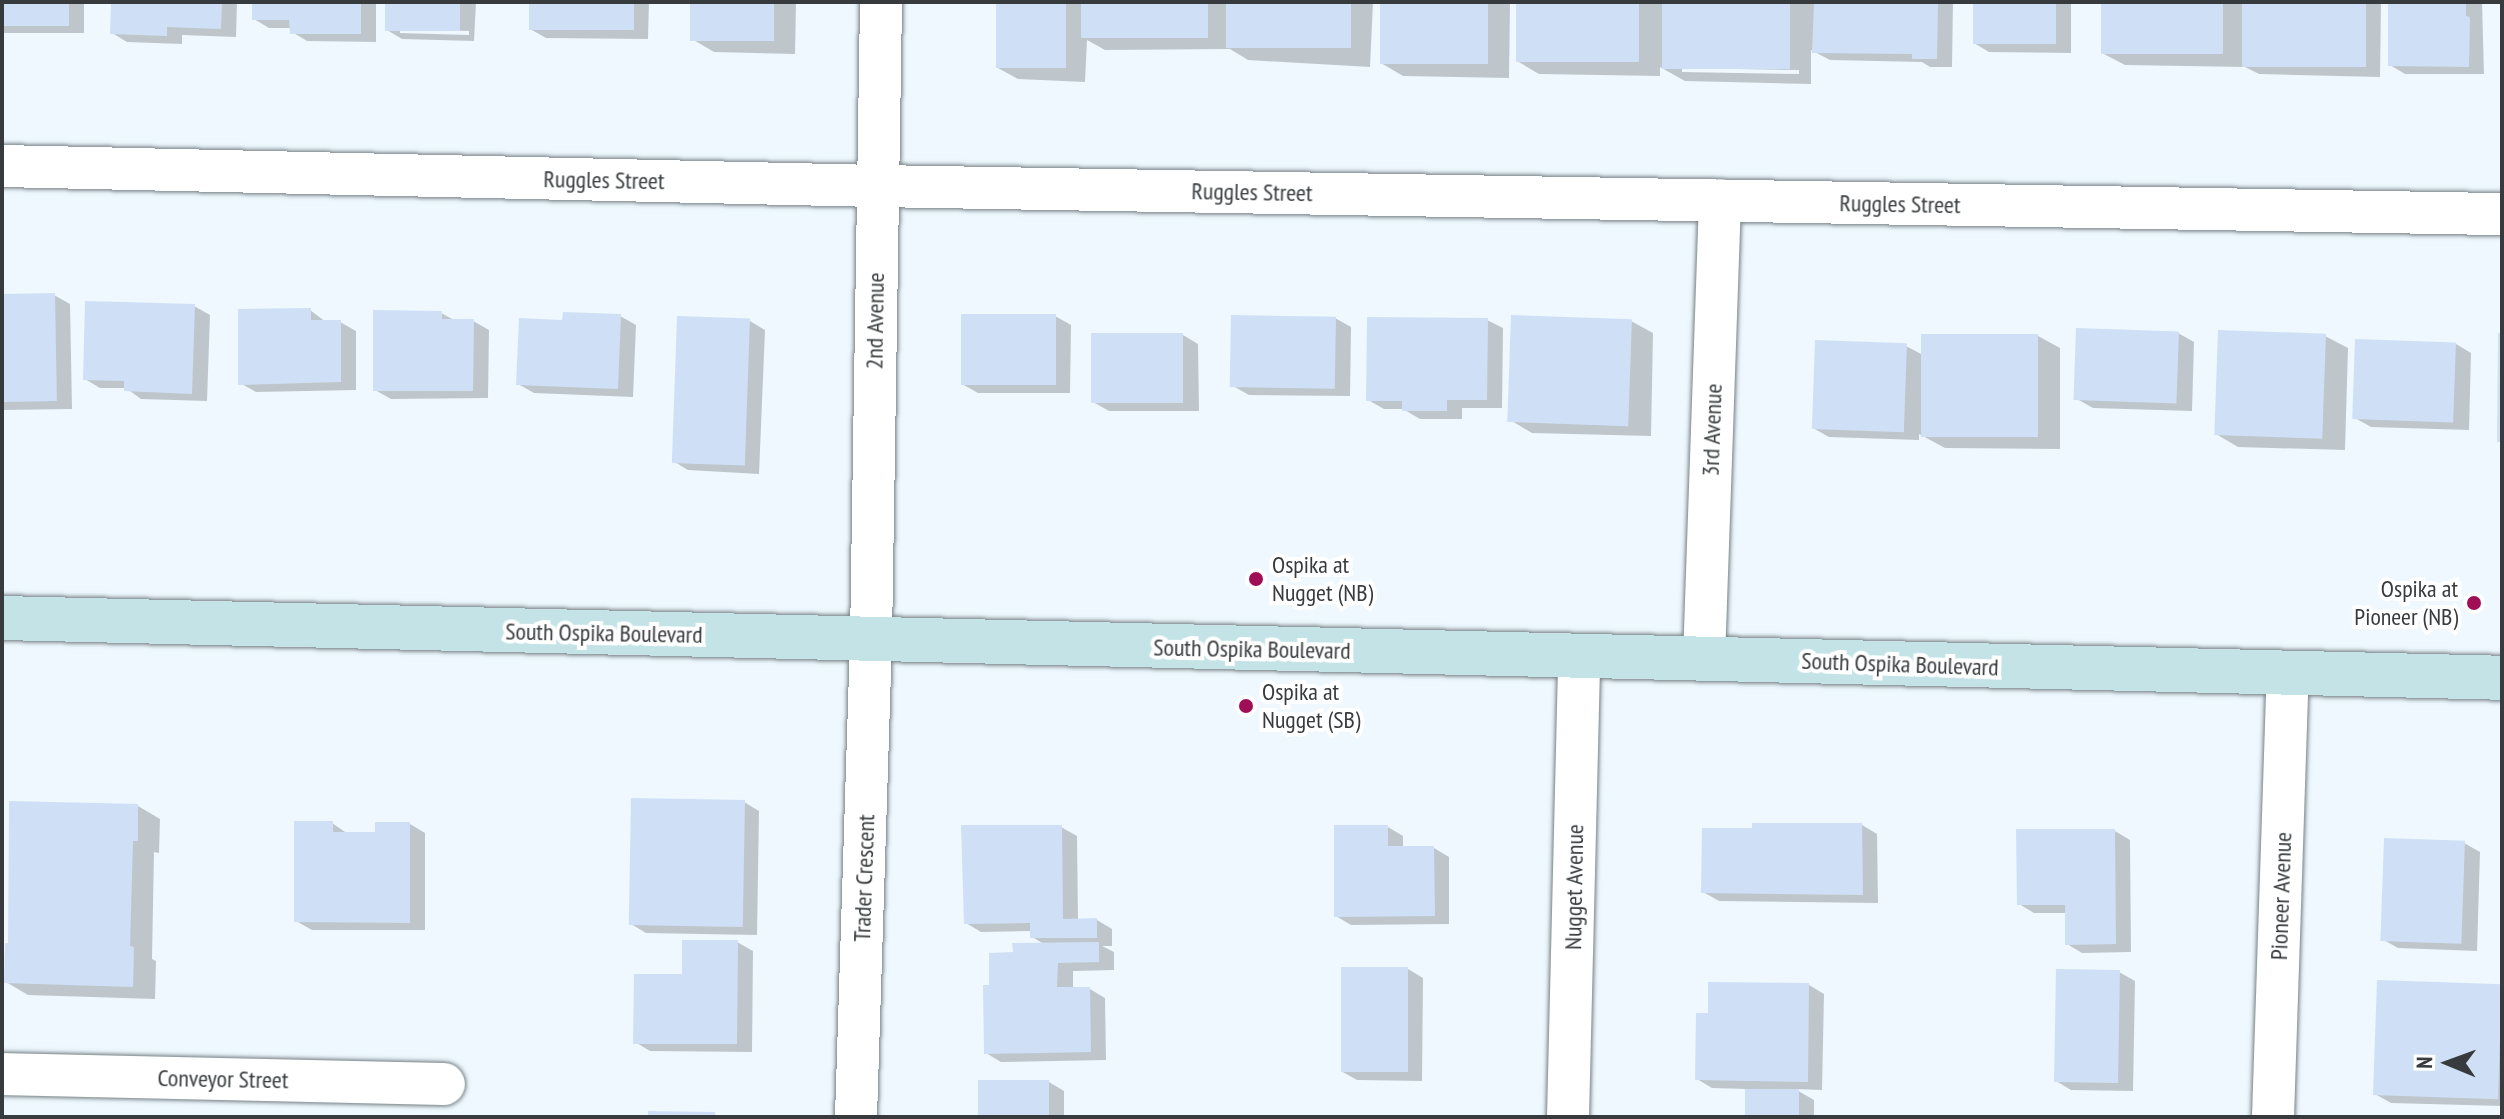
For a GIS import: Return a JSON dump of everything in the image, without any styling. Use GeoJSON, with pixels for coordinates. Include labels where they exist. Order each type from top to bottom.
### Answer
{"type":"FeatureCollection","features":[{"type":"Feature","properties":{"kind":"street","name":"2nd Avenue"},"geometry":{"type":"LineString","coordinates":[[871,640],[881,2]]}},
{"type":"Feature","properties":{"kind":"street","name":"Ruggles Street"},"geometry":{"type":"LineString","coordinates":[[2,166],[876,186],[2502,214]]}},
{"type":"Feature","properties":{"kind":"street","name":"3rd Avenue"},"geometry":{"type":"LineString","coordinates":[[1704,659],[1720,200]]}},
{"type":"Feature","properties":{"kind":"street","name":"South Ospika Boulevard"},"geometry":{"type":"LineString","coordinates":[[2,618],[2502,678]]}},
{"type":"Feature","properties":{"kind":"street","name":"Trader Crescent"},"geometry":{"type":"LineString","coordinates":[[856,1117],[871,640]]}},
{"type":"Feature","properties":{"kind":"street","name":"Nugget Avenue"},"geometry":{"type":"LineString","coordinates":[[1568,1117],[1579,656]]}},
{"type":"Feature","properties":{"kind":"street","name":"Pioneer Avenue"},"geometry":{"type":"LineString","coordinates":[[2273,1117],[2288,674]]}},
{"type":"Feature","properties":{"kind":"street","name":"Conveyor Street"},"geometry":{"type":"LineString","coordinates":[[2,1074],[444,1084]]}},
{"type":"Feature","properties":{"kind":"building"},"geometry":{"type":"Polygon","coordinates":[[[2,2],[69,2],[69,26],[2,26],[2,2]]]}},
{"type":"Feature","properties":{"kind":"building"},"geometry":{"type":"Polygon","coordinates":[[[111,2],[222,2],[221,29],[167,27],[167,36],[110,34],[111,2]]]}},
{"type":"Feature","properties":{"kind":"building"},"geometry":{"type":"Polygon","coordinates":[[[252,2],[361,2],[361,34],[290,34],[289,20],[252,20],[252,2]]]}},
{"type":"Feature","properties":{"kind":"building"},"geometry":{"type":"Polygon","coordinates":[[[385,2],[460,2],[460,31],[385,31],[385,2]]]}},
{"type":"Feature","properties":{"kind":"building"},"geometry":{"type":"Polygon","coordinates":[[[529,2],[634,2],[634,30],[529,30],[529,2]]]}},
{"type":"Feature","properties":{"kind":"building"},"geometry":{"type":"Polygon","coordinates":[[[690,2],[774,2],[774,41],[690,41],[690,2]]]}},
{"type":"Feature","properties":{"kind":"building"},"geometry":{"type":"Polygon","coordinates":[[[996,2],[1066,2],[1066,68],[996,68],[996,2]]]}},
{"type":"Feature","properties":{"kind":"building"},"geometry":{"type":"Polygon","coordinates":[[[1081,2],[1208,2],[1208,38],[1081,38],[1081,2]]]}},
{"type":"Feature","properties":{"kind":"building"},"geometry":{"type":"Polygon","coordinates":[[[1226,2],[1351,2],[1351,48],[1226,48],[1226,2]]]}},
{"type":"Feature","properties":{"kind":"building"},"geometry":{"type":"Polygon","coordinates":[[[1380,2],[1488,2],[1488,64],[1380,64],[1380,2]]]}},
{"type":"Feature","properties":{"kind":"building"},"geometry":{"type":"Polygon","coordinates":[[[1516,2],[1639,2],[1639,62],[1516,62],[1516,2]]]}},
{"type":"Feature","properties":{"kind":"building"},"geometry":{"type":"Polygon","coordinates":[[[1662,2],[1790,2],[1790,69],[1662,69],[1662,2]]]}},
{"type":"Feature","properties":{"kind":"building"},"geometry":{"type":"Polygon","coordinates":[[[1814,2],[1938,2],[1937,59],[1912,59],[1912,54],[1812,53],[1814,2]]]}},
{"type":"Feature","properties":{"kind":"building"},"geometry":{"type":"Polygon","coordinates":[[[1973,2],[2056,2],[2056,44],[1973,44],[1973,2]]]}},
{"type":"Feature","properties":{"kind":"building"},"geometry":{"type":"Polygon","coordinates":[[[2101,2],[2223,2],[2223,54],[2101,54],[2101,2]]]}},
{"type":"Feature","properties":{"kind":"building"},"geometry":{"type":"Polygon","coordinates":[[[2242,2],[2366,2],[2366,67],[2242,67],[2242,2]]]}},
{"type":"Feature","properties":{"kind":"building"},"geometry":{"type":"Polygon","coordinates":[[[2388,2],[2466,2],[2466,16],[2470,17],[2469,67],[2388,66],[2388,2]]]}},
{"type":"Feature","properties":{"kind":"building"},"geometry":{"type":"Polygon","coordinates":[[[55,293],[57,401],[4,402],[2,294],[55,293]]]}},
{"type":"Feature","properties":{"kind":"building"},"geometry":{"type":"Polygon","coordinates":[[[85,301],[195,304],[192,394],[124,391],[124,381],[83,380],[85,301]]]}},
{"type":"Feature","properties":{"kind":"building"},"geometry":{"type":"Polygon","coordinates":[[[311,308],[311,320],[341,320],[341,382],[238,385],[238,309],[311,308]]]}},
{"type":"Feature","properties":{"kind":"building"},"geometry":{"type":"Polygon","coordinates":[[[373,310],[442,311],[442,319],[474,319],[473,391],[373,391],[373,310]]]}},
{"type":"Feature","properties":{"kind":"building"},"geometry":{"type":"Polygon","coordinates":[[[563,312],[621,314],[618,389],[516,385],[519,318],[562,320],[563,312]]]}},
{"type":"Feature","properties":{"kind":"building"},"geometry":{"type":"Polygon","coordinates":[[[961,314],[1056,314],[1056,385],[961,385],[961,314]]]}},
{"type":"Feature","properties":{"kind":"building"},"geometry":{"type":"Polygon","coordinates":[[[1231,315],[1336,317],[1335,389],[1230,387],[1231,315]]]}},
{"type":"Feature","properties":{"kind":"building"},"geometry":{"type":"Polygon","coordinates":[[[1511,315],[1632,319],[1628,426],[1507,422],[1511,315]]]}},
{"type":"Feature","properties":{"kind":"building"},"geometry":{"type":"Polygon","coordinates":[[[677,316],[750,319],[745,465],[672,463],[677,316]]]}},
{"type":"Feature","properties":{"kind":"building"},"geometry":{"type":"Polygon","coordinates":[[[1367,317],[1488,318],[1487,400],[1447,400],[1447,411],[1402,411],[1402,401],[1366,401],[1367,317]]]}},
{"type":"Feature","properties":{"kind":"building"},"geometry":{"type":"Polygon","coordinates":[[[2076,328],[2179,332],[2176,404],[2073,400],[2076,328]]]}},
{"type":"Feature","properties":{"kind":"building"},"geometry":{"type":"Polygon","coordinates":[[[2218,330],[2326,334],[2322,439],[2214,435],[2218,330]]]}},
{"type":"Feature","properties":{"kind":"building"},"geometry":{"type":"Polygon","coordinates":[[[1091,333],[1183,333],[1183,403],[1091,403],[1091,333]]]}},
{"type":"Feature","properties":{"kind":"building"},"geometry":{"type":"Polygon","coordinates":[[[2498,333],[2502,333],[2502,442],[2497,442],[2498,333]]]}},
{"type":"Feature","properties":{"kind":"building"},"geometry":{"type":"Polygon","coordinates":[[[1921,334],[2038,334],[2038,437],[1921,437],[1921,334]]]}},
{"type":"Feature","properties":{"kind":"building"},"geometry":{"type":"Polygon","coordinates":[[[2355,339],[2456,343],[2453,422],[2352,419],[2355,339]]]}},
{"type":"Feature","properties":{"kind":"building"},"geometry":{"type":"Polygon","coordinates":[[[1815,340],[1907,343],[1904,432],[1812,429],[1815,340]]]}},
{"type":"Feature","properties":{"kind":"building"},"geometry":{"type":"Polygon","coordinates":[[[631,798],[745,800],[743,927],[629,925],[631,798]]]}},
{"type":"Feature","properties":{"kind":"building"},"geometry":{"type":"Polygon","coordinates":[[[9,801],[138,804],[138,841],[133,841],[130,946],[134,947],[133,987],[4,983],[5,943],[8,943],[9,801]]]}},
{"type":"Feature","properties":{"kind":"building"},"geometry":{"type":"Polygon","coordinates":[[[294,821],[333,821],[333,832],[375,832],[375,822],[410,822],[410,923],[294,922],[294,821]]]}},
{"type":"Feature","properties":{"kind":"building"},"geometry":{"type":"Polygon","coordinates":[[[1752,823],[1862,823],[1863,895],[1701,893],[1702,828],[1752,828],[1752,823]]]}},
{"type":"Feature","properties":{"kind":"building"},"geometry":{"type":"Polygon","coordinates":[[[961,825],[1062,825],[1063,919],[1097,918],[1097,938],[1030,938],[1030,923],[964,924],[961,825]]]}},
{"type":"Feature","properties":{"kind":"building"},"geometry":{"type":"Polygon","coordinates":[[[1334,825],[1388,825],[1388,846],[1434,846],[1435,916],[1334,917],[1334,825]]]}},
{"type":"Feature","properties":{"kind":"building"},"geometry":{"type":"Polygon","coordinates":[[[2016,829],[2115,829],[2116,944],[2065,945],[2065,905],[2017,905],[2016,829]]]}},
{"type":"Feature","properties":{"kind":"building"},"geometry":{"type":"Polygon","coordinates":[[[2384,838],[2465,841],[2461,944],[2380,941],[2384,838]]]}},
{"type":"Feature","properties":{"kind":"building"},"geometry":{"type":"Polygon","coordinates":[[[682,940],[738,940],[737,1044],[633,1044],[634,974],[682,974],[682,940]]]}},
{"type":"Feature","properties":{"kind":"building"},"geometry":{"type":"Polygon","coordinates":[[[1099,942],[1099,962],[1058,963],[1057,987],[1090,987],[1091,1052],[984,1054],[983,985],[989,985],[989,953],[1013,952],[1012,943],[1099,942]]]}},
{"type":"Feature","properties":{"kind":"building"},"geometry":{"type":"Polygon","coordinates":[[[1341,967],[1408,967],[1408,1072],[1341,1072],[1341,967]]]}},
{"type":"Feature","properties":{"kind":"building"},"geometry":{"type":"Polygon","coordinates":[[[2056,969],[2120,970],[2118,1083],[2054,1082],[2056,969]]]}},
{"type":"Feature","properties":{"kind":"building"},"geometry":{"type":"Polygon","coordinates":[[[2377,980],[2502,984],[2498,1099],[2373,1095],[2377,980]]]}},
{"type":"Feature","properties":{"kind":"building"},"geometry":{"type":"Polygon","coordinates":[[[1708,982],[1809,983],[1808,1082],[1695,1080],[1696,1013],[1708,1013],[1708,982]]]}},
{"type":"Feature","properties":{"kind":"building"},"geometry":{"type":"Polygon","coordinates":[[[978,1080],[1049,1080],[1049,1117],[978,1117],[978,1080]]]}},
{"type":"Feature","properties":{"kind":"building"},"geometry":{"type":"Polygon","coordinates":[[[1745,1089],[1799,1089],[1799,1117],[1745,1117],[1745,1089]]]}},
{"type":"Feature","properties":{"kind":"building"},"geometry":{"type":"Polygon","coordinates":[[[648,1111],[715,1112],[715,1117],[648,1117],[648,1111]]]}},
{"type":"Feature","properties":{"kind":"place","name":"Ospika at Nugget (NB)"},"geometry":{"type":"Point","coordinates":[1256,579]}},
{"type":"Feature","properties":{"kind":"place","name":"Ospika at Pioneer (NB)"},"geometry":{"type":"Point","coordinates":[2474,603]}},
{"type":"Feature","properties":{"kind":"place","name":"Ospika at Nugget (SB)"},"geometry":{"type":"Point","coordinates":[1246,706]}}]}
